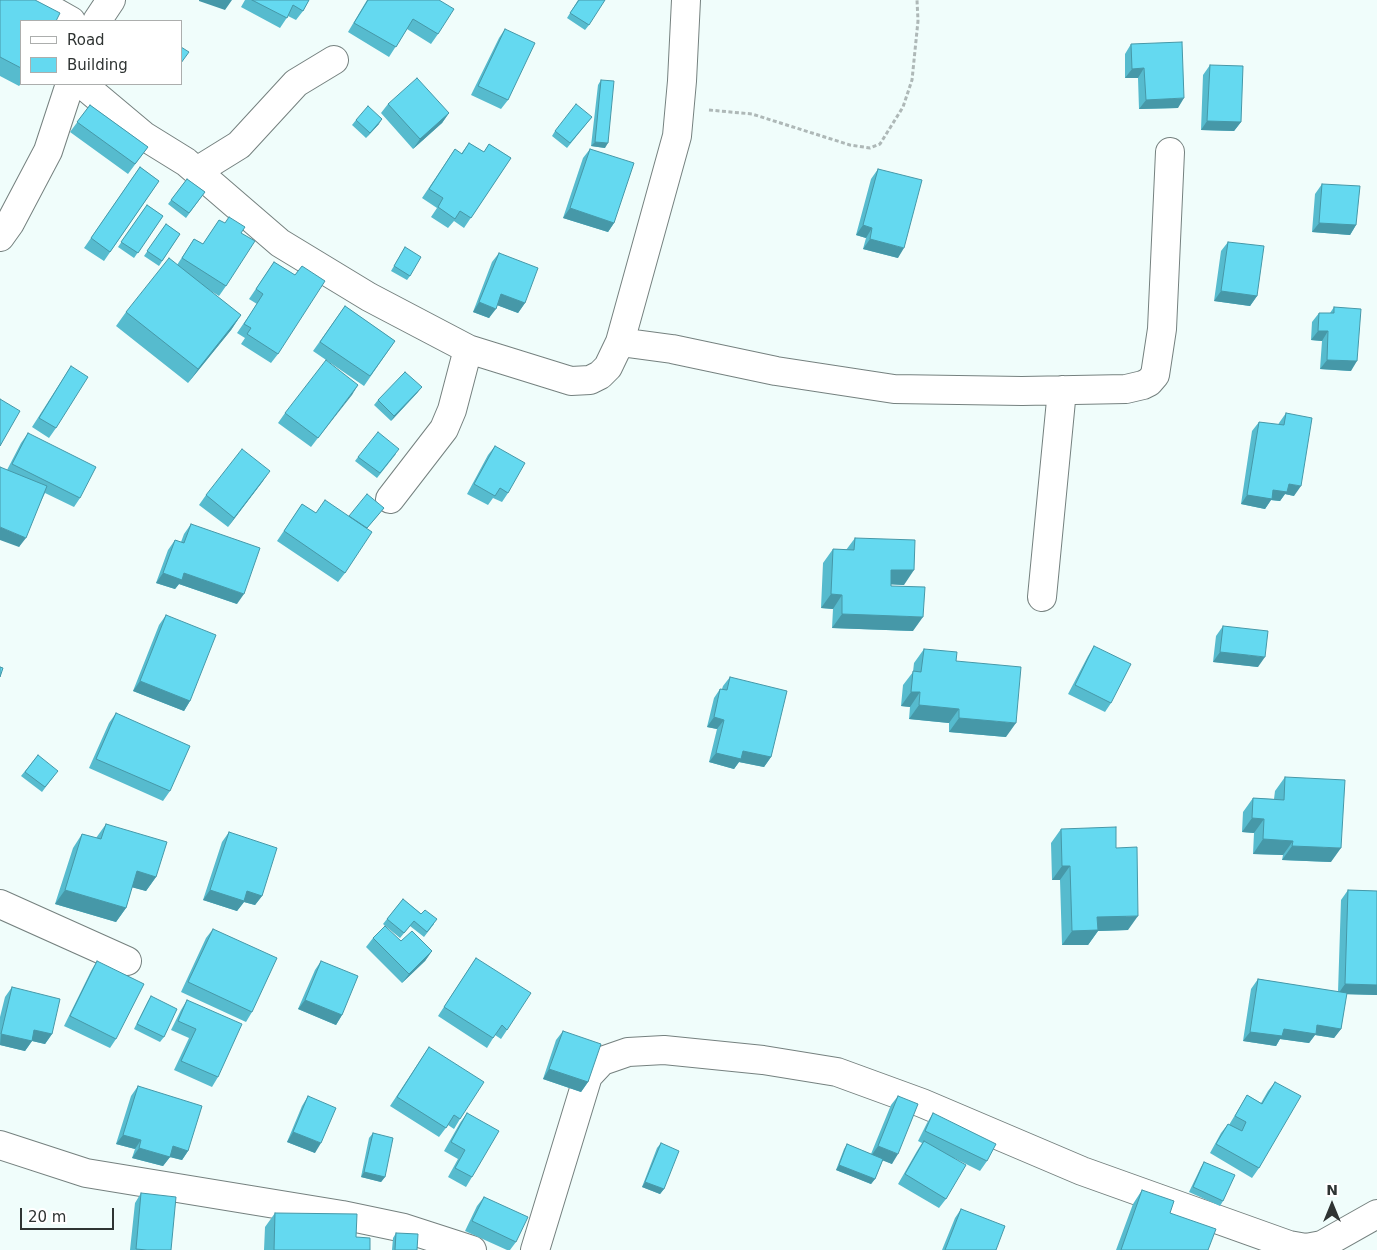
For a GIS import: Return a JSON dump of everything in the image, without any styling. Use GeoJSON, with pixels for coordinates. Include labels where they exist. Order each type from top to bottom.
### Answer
{"type":"FeatureCollection","features":[{"type":"Feature","properties":{"kind":"street"},"geometry":{"type":"LineString","coordinates":[[34,0],[68,20]]}},
{"type":"Feature","properties":{"kind":"street"},"geometry":{"type":"LineString","coordinates":[[98,20],[111,0]]}},
{"type":"Feature","properties":{"kind":"street"},"geometry":{"type":"LineString","coordinates":[[83,85],[144,136],[186,162],[280,243],[369,297],[468,349],[571,381],[590,380],[600,375],[608,367],[620,342],[677,136],[686,0]]}},
{"type":"Feature","properties":{"kind":"street"},"geometry":{"type":"LineString","coordinates":[[197,171],[239,145],[296,83],[334,60]]}},
{"type":"Feature","properties":{"kind":"street"},"geometry":{"type":"LineString","coordinates":[[0,237],[10,223],[48,151],[70,85]]}},
{"type":"Feature","properties":{"kind":"street"},"geometry":{"type":"LineString","coordinates":[[620,342],[672,349],[776,372],[894,389],[1062,390],[1136,388],[1148,382],[1155,374],[1162,328],[1170,152]]}},
{"type":"Feature","properties":{"kind":"street"},"geometry":{"type":"LineString","coordinates":[[390,499],[444,429],[452,410],[468,349]]}},
{"type":"Feature","properties":{"kind":"street"},"geometry":{"type":"LineString","coordinates":[[1042,598],[1062,390]]}},
{"type":"Feature","properties":{"kind":"street"},"geometry":{"type":"LineString","coordinates":[[0,904],[127,961]]}},
{"type":"Feature","properties":{"kind":"street"},"geometry":{"type":"LineString","coordinates":[[535,1250],[588,1076],[602,1061],[628,1052],[664,1050],[763,1060],[837,1072],[922,1103],[1082,1170],[1289,1245],[1306,1248],[1322,1244],[1377,1214]]}},
{"type":"Feature","properties":{"kind":"street"},"geometry":{"type":"LineString","coordinates":[[0,1145],[86,1173],[342,1215],[404,1228],[472,1250]]}},
{"type":"Feature","properties":{"kind":"path"},"geometry":{"type":"LineString","coordinates":[[680,107],[752,114],[850,145],[870,148],[878,145],[903,107],[912,80],[918,21],[917,0]]}},
{"type":"Feature","properties":{"kind":"building"},"geometry":{"type":"Polygon","coordinates":[[[0,0],[35,0],[60,13],[56,20],[20,20],[20,67],[0,57],[0,0]]]}},
{"type":"Feature","properties":{"kind":"building"},"geometry":{"type":"Polygon","coordinates":[[[252,0],[309,0],[303,11],[293,5],[287,18],[252,0]]]}},
{"type":"Feature","properties":{"kind":"building"},"geometry":{"type":"Polygon","coordinates":[[[368,0],[439,0],[454,9],[438,34],[413,19],[396,47],[354,23],[368,0]]]}},
{"type":"Feature","properties":{"kind":"building"},"geometry":{"type":"Polygon","coordinates":[[[579,0],[605,0],[589,25],[570,13],[579,0]]]}},
{"type":"Feature","properties":{"kind":"building"},"geometry":{"type":"Polygon","coordinates":[[[505,29],[535,43],[508,100],[478,86],[505,29]]]}},
{"type":"Feature","properties":{"kind":"building"},"geometry":{"type":"Polygon","coordinates":[[[1182,42],[1184,98],[1146,100],[1144,68],[1132,69],[1131,44],[1182,42]]]}},
{"type":"Feature","properties":{"kind":"building"},"geometry":{"type":"Polygon","coordinates":[[[182,48],[189,52],[182,62],[182,48]]]}},
{"type":"Feature","properties":{"kind":"building"},"geometry":{"type":"Polygon","coordinates":[[[1210,65],[1243,66],[1241,122],[1207,121],[1210,65]]]}},
{"type":"Feature","properties":{"kind":"building"},"geometry":{"type":"Polygon","coordinates":[[[417,78],[449,113],[420,139],[388,104],[417,78]]]}},
{"type":"Feature","properties":{"kind":"building"},"geometry":{"type":"Polygon","coordinates":[[[601,80],[614,81],[608,143],[595,142],[601,80]]]}},
{"type":"Feature","properties":{"kind":"building"},"geometry":{"type":"Polygon","coordinates":[[[576,104],[592,117],[570,143],[555,131],[576,104]]]}},
{"type":"Feature","properties":{"kind":"building"},"geometry":{"type":"Polygon","coordinates":[[[90,105],[148,147],[135,164],[77,122],[90,105]]]}},
{"type":"Feature","properties":{"kind":"building"},"geometry":{"type":"Polygon","coordinates":[[[368,106],[382,119],[370,133],[356,120],[368,106]]]}},
{"type":"Feature","properties":{"kind":"building"},"geometry":{"type":"Polygon","coordinates":[[[469,143],[484,152],[489,144],[511,158],[471,218],[460,211],[455,219],[438,207],[443,198],[429,189],[455,149],[462,154],[469,143]]]}},
{"type":"Feature","properties":{"kind":"building"},"geometry":{"type":"Polygon","coordinates":[[[590,149],[634,163],[614,223],[570,208],[590,149]]]}},
{"type":"Feature","properties":{"kind":"building"},"geometry":{"type":"Polygon","coordinates":[[[140,167],[159,181],[110,252],[91,238],[140,167]]]}},
{"type":"Feature","properties":{"kind":"building"},"geometry":{"type":"Polygon","coordinates":[[[878,169],[922,180],[904,248],[870,239],[872,228],[863,225],[878,169]]]}},
{"type":"Feature","properties":{"kind":"building"},"geometry":{"type":"Polygon","coordinates":[[[187,179],[205,192],[189,213],[171,200],[187,179]]]}},
{"type":"Feature","properties":{"kind":"building"},"geometry":{"type":"Polygon","coordinates":[[[1322,184],[1360,186],[1356,225],[1319,223],[1322,184]]]}},
{"type":"Feature","properties":{"kind":"building"},"geometry":{"type":"Polygon","coordinates":[[[147,205],[163,216],[138,253],[121,242],[147,205]]]}},
{"type":"Feature","properties":{"kind":"building"},"geometry":{"type":"Polygon","coordinates":[[[229,217],[245,227],[241,233],[255,241],[226,286],[182,258],[194,239],[203,244],[219,220],[225,223],[229,217]]]}},
{"type":"Feature","properties":{"kind":"building"},"geometry":{"type":"Polygon","coordinates":[[[166,224],[180,234],[162,261],[147,251],[166,224]]]}},
{"type":"Feature","properties":{"kind":"building"},"geometry":{"type":"Polygon","coordinates":[[[1228,242],[1264,246],[1257,296],[1221,291],[1228,242]]]}},
{"type":"Feature","properties":{"kind":"building"},"geometry":{"type":"Polygon","coordinates":[[[405,247],[421,257],[410,276],[394,266],[405,247]]]}},
{"type":"Feature","properties":{"kind":"building"},"geometry":{"type":"Polygon","coordinates":[[[499,253],[538,268],[525,303],[501,294],[496,309],[479,302],[499,253]]]}},
{"type":"Feature","properties":{"kind":"building"},"geometry":{"type":"Polygon","coordinates":[[[169,258],[241,315],[198,369],[126,312],[169,258]]]}},
{"type":"Feature","properties":{"kind":"building"},"geometry":{"type":"Polygon","coordinates":[[[274,262],[295,275],[302,266],[325,281],[278,354],[247,334],[251,328],[244,324],[263,294],[256,289],[274,262]]]}},
{"type":"Feature","properties":{"kind":"building"},"geometry":{"type":"Polygon","coordinates":[[[345,306],[395,341],[370,376],[320,342],[345,306]]]}},
{"type":"Feature","properties":{"kind":"building"},"geometry":{"type":"Polygon","coordinates":[[[1334,307],[1361,309],[1357,361],[1327,360],[1328,331],[1318,331],[1319,313],[1334,313],[1334,307]]]}},
{"type":"Feature","properties":{"kind":"building"},"geometry":{"type":"Polygon","coordinates":[[[326,360],[358,385],[318,438],[285,413],[326,360]]]}},
{"type":"Feature","properties":{"kind":"building"},"geometry":{"type":"Polygon","coordinates":[[[71,366],[88,377],[56,428],[39,418],[71,366]]]}},
{"type":"Feature","properties":{"kind":"building"},"geometry":{"type":"Polygon","coordinates":[[[405,372],[422,387],[394,416],[378,400],[405,372]]]}},
{"type":"Feature","properties":{"kind":"building"},"geometry":{"type":"Polygon","coordinates":[[[0,399],[20,411],[0,446],[0,399]]]}},
{"type":"Feature","properties":{"kind":"building"},"geometry":{"type":"Polygon","coordinates":[[[1286,413],[1312,418],[1301,486],[1289,484],[1287,492],[1273,490],[1272,499],[1247,495],[1259,422],[1284,425],[1286,413]]]}},
{"type":"Feature","properties":{"kind":"building"},"geometry":{"type":"Polygon","coordinates":[[[378,432],[399,449],[380,473],[358,457],[378,432]]]}},
{"type":"Feature","properties":{"kind":"building"},"geometry":{"type":"Polygon","coordinates":[[[28,433],[96,467],[80,498],[12,464],[28,433]]]}},
{"type":"Feature","properties":{"kind":"building"},"geometry":{"type":"Polygon","coordinates":[[[495,446],[525,463],[508,493],[500,488],[495,496],[474,484],[495,446]]]}},
{"type":"Feature","properties":{"kind":"building"},"geometry":{"type":"Polygon","coordinates":[[[242,449],[270,471],[234,518],[206,495],[242,449]]]}},
{"type":"Feature","properties":{"kind":"building"},"geometry":{"type":"Polygon","coordinates":[[[0,467],[47,486],[26,538],[0,527],[0,467]]]}},
{"type":"Feature","properties":{"kind":"building"},"geometry":{"type":"Polygon","coordinates":[[[367,494],[384,508],[367,528],[349,516],[367,494]]]}},
{"type":"Feature","properties":{"kind":"building"},"geometry":{"type":"Polygon","coordinates":[[[325,500],[372,532],[345,573],[284,531],[302,504],[316,513],[325,500]]]}},
{"type":"Feature","properties":{"kind":"building"},"geometry":{"type":"Polygon","coordinates":[[[191,524],[260,548],[244,594],[184,573],[182,580],[163,573],[175,540],[184,543],[191,524]]]}},
{"type":"Feature","properties":{"kind":"building"},"geometry":{"type":"Polygon","coordinates":[[[855,538],[915,540],[914,570],[891,570],[891,586],[925,587],[923,617],[842,614],[842,595],[831,594],[833,549],[854,550],[855,538]]]}},
{"type":"Feature","properties":{"kind":"building"},"geometry":{"type":"Polygon","coordinates":[[[166,615],[216,635],[190,701],[140,681],[166,615]]]}},
{"type":"Feature","properties":{"kind":"building"},"geometry":{"type":"Polygon","coordinates":[[[1223,626],[1268,631],[1265,657],[1220,652],[1223,626]]]}},
{"type":"Feature","properties":{"kind":"building"},"geometry":{"type":"Polygon","coordinates":[[[1094,646],[1131,664],[1111,703],[1075,685],[1094,646]]]}},
{"type":"Feature","properties":{"kind":"building"},"geometry":{"type":"Polygon","coordinates":[[[924,649],[957,652],[956,661],[1021,667],[1016,723],[959,718],[959,709],[919,705],[920,692],[911,692],[913,671],[921,672],[924,649]]]}},
{"type":"Feature","properties":{"kind":"building"},"geometry":{"type":"Polygon","coordinates":[[[730,677],[787,691],[771,757],[743,751],[741,759],[716,753],[724,720],[714,717],[720,689],[727,690],[730,677]]]}},
{"type":"Feature","properties":{"kind":"building"},"geometry":{"type":"Polygon","coordinates":[[[116,713],[190,746],[170,791],[96,759],[116,713]]]}},
{"type":"Feature","properties":{"kind":"building"},"geometry":{"type":"Polygon","coordinates":[[[38,755],[58,771],[45,787],[25,772],[38,755]]]}},
{"type":"Feature","properties":{"kind":"building"},"geometry":{"type":"Polygon","coordinates":[[[1285,777],[1345,780],[1341,848],[1292,846],[1293,841],[1263,839],[1264,819],[1252,818],[1253,798],[1284,800],[1285,777]]]}},
{"type":"Feature","properties":{"kind":"building"},"geometry":{"type":"Polygon","coordinates":[[[106,824],[167,842],[156,877],[137,871],[126,908],[65,890],[82,834],[101,839],[106,824]]]}},
{"type":"Feature","properties":{"kind":"building"},"geometry":{"type":"Polygon","coordinates":[[[1116,827],[1116,848],[1137,847],[1138,916],[1097,917],[1098,930],[1072,931],[1070,866],[1062,866],[1061,829],[1116,827]]]}},
{"type":"Feature","properties":{"kind":"building"},"geometry":{"type":"Polygon","coordinates":[[[229,832],[277,848],[262,896],[247,891],[244,901],[210,890],[229,832]]]}},
{"type":"Feature","properties":{"kind":"building"},"geometry":{"type":"Polygon","coordinates":[[[1348,890],[1377,891],[1377,985],[1345,984],[1348,890]]]}},
{"type":"Feature","properties":{"kind":"building"},"geometry":{"type":"Polygon","coordinates":[[[403,899],[421,914],[425,910],[437,919],[427,932],[414,921],[404,933],[387,919],[403,899]]]}},
{"type":"Feature","properties":{"kind":"building"},"geometry":{"type":"Polygon","coordinates":[[[385,926],[401,941],[412,931],[432,951],[409,974],[373,938],[385,926]]]}},
{"type":"Feature","properties":{"kind":"building"},"geometry":{"type":"Polygon","coordinates":[[[213,929],[277,958],[252,1012],[188,982],[213,929]]]}},
{"type":"Feature","properties":{"kind":"building"},"geometry":{"type":"Polygon","coordinates":[[[476,958],[531,993],[507,1030],[502,1025],[493,1038],[444,1007],[476,958]]]}},
{"type":"Feature","properties":{"kind":"building"},"geometry":{"type":"Polygon","coordinates":[[[97,961],[144,984],[116,1039],[70,1016],[97,961]]]}},
{"type":"Feature","properties":{"kind":"building"},"geometry":{"type":"Polygon","coordinates":[[[321,961],[358,976],[342,1015],[305,1000],[321,961]]]}},
{"type":"Feature","properties":{"kind":"building"},"geometry":{"type":"Polygon","coordinates":[[[1258,979],[1347,993],[1341,1029],[1317,1025],[1316,1034],[1284,1029],[1282,1036],[1250,1032],[1258,979]]]}},
{"type":"Feature","properties":{"kind":"building"},"geometry":{"type":"Polygon","coordinates":[[[12,987],[60,999],[52,1034],[34,1030],[32,1041],[1,1034],[12,987]]]}},
{"type":"Feature","properties":{"kind":"building"},"geometry":{"type":"Polygon","coordinates":[[[151,996],[177,1009],[164,1037],[137,1024],[151,996]]]}},
{"type":"Feature","properties":{"kind":"building"},"geometry":{"type":"Polygon","coordinates":[[[187,1000],[242,1024],[218,1077],[181,1061],[196,1029],[178,1021],[187,1000]]]}},
{"type":"Feature","properties":{"kind":"building"},"geometry":{"type":"Polygon","coordinates":[[[563,1031],[601,1044],[588,1082],[549,1069],[563,1031]]]}},
{"type":"Feature","properties":{"kind":"building"},"geometry":{"type":"Polygon","coordinates":[[[429,1047],[484,1082],[460,1119],[454,1115],[446,1128],[397,1097],[429,1047]]]}},
{"type":"Feature","properties":{"kind":"building"},"geometry":{"type":"Polygon","coordinates":[[[1275,1082],[1301,1096],[1259,1168],[1216,1144],[1228,1124],[1242,1131],[1246,1122],[1235,1116],[1247,1095],[1262,1104],[1275,1082]]]}},
{"type":"Feature","properties":{"kind":"building"},"geometry":{"type":"Polygon","coordinates":[[[138,1086],[202,1106],[188,1151],[173,1146],[170,1157],[139,1148],[141,1140],[123,1135],[138,1086]]]}},
{"type":"Feature","properties":{"kind":"building"},"geometry":{"type":"Polygon","coordinates":[[[308,1096],[336,1108],[321,1143],[293,1132],[308,1096]]]}},
{"type":"Feature","properties":{"kind":"building"},"geometry":{"type":"Polygon","coordinates":[[[898,1096],[918,1104],[898,1154],[878,1146],[898,1096]]]}},
{"type":"Feature","properties":{"kind":"building"},"geometry":{"type":"Polygon","coordinates":[[[467,1113],[499,1131],[472,1177],[455,1168],[465,1150],[451,1142],[467,1113]]]}},
{"type":"Feature","properties":{"kind":"building"},"geometry":{"type":"Polygon","coordinates":[[[933,1113],[996,1144],[987,1161],[925,1131],[933,1113]]]}},
{"type":"Feature","properties":{"kind":"building"},"geometry":{"type":"Polygon","coordinates":[[[373,1133],[393,1138],[385,1177],[364,1172],[373,1133]]]}},
{"type":"Feature","properties":{"kind":"building"},"geometry":{"type":"Polygon","coordinates":[[[924,1141],[966,1165],[946,1199],[905,1174],[924,1141]]]}},
{"type":"Feature","properties":{"kind":"building"},"geometry":{"type":"Polygon","coordinates":[[[661,1143],[679,1151],[664,1189],[645,1182],[661,1143]]]}},
{"type":"Feature","properties":{"kind":"building"},"geometry":{"type":"Polygon","coordinates":[[[847,1144],[883,1159],[875,1179],[839,1165],[847,1144]]]}},
{"type":"Feature","properties":{"kind":"building"},"geometry":{"type":"Polygon","coordinates":[[[1204,1162],[1235,1175],[1223,1201],[1193,1187],[1204,1162]]]}},
{"type":"Feature","properties":{"kind":"building"},"geometry":{"type":"Polygon","coordinates":[[[1142,1190],[1174,1201],[1170,1213],[1216,1229],[1208,1250],[1121,1250],[1142,1190]]]}},
{"type":"Feature","properties":{"kind":"building"},"geometry":{"type":"Polygon","coordinates":[[[141,1193],[176,1197],[171,1250],[136,1249],[141,1193]]]}},
{"type":"Feature","properties":{"kind":"building"},"geometry":{"type":"Polygon","coordinates":[[[484,1197],[528,1217],[516,1242],[472,1221],[484,1197]]]}},
{"type":"Feature","properties":{"kind":"building"},"geometry":{"type":"Polygon","coordinates":[[[961,1209],[1005,1226],[996,1250],[945,1250],[961,1209]]]}},
{"type":"Feature","properties":{"kind":"building"},"geometry":{"type":"Polygon","coordinates":[[[275,1213],[357,1214],[356,1237],[370,1238],[370,1250],[274,1250],[275,1213]]]}},
{"type":"Feature","properties":{"kind":"building"},"geometry":{"type":"Polygon","coordinates":[[[396,1233],[418,1234],[417,1250],[395,1250],[396,1233]]]}}]}
